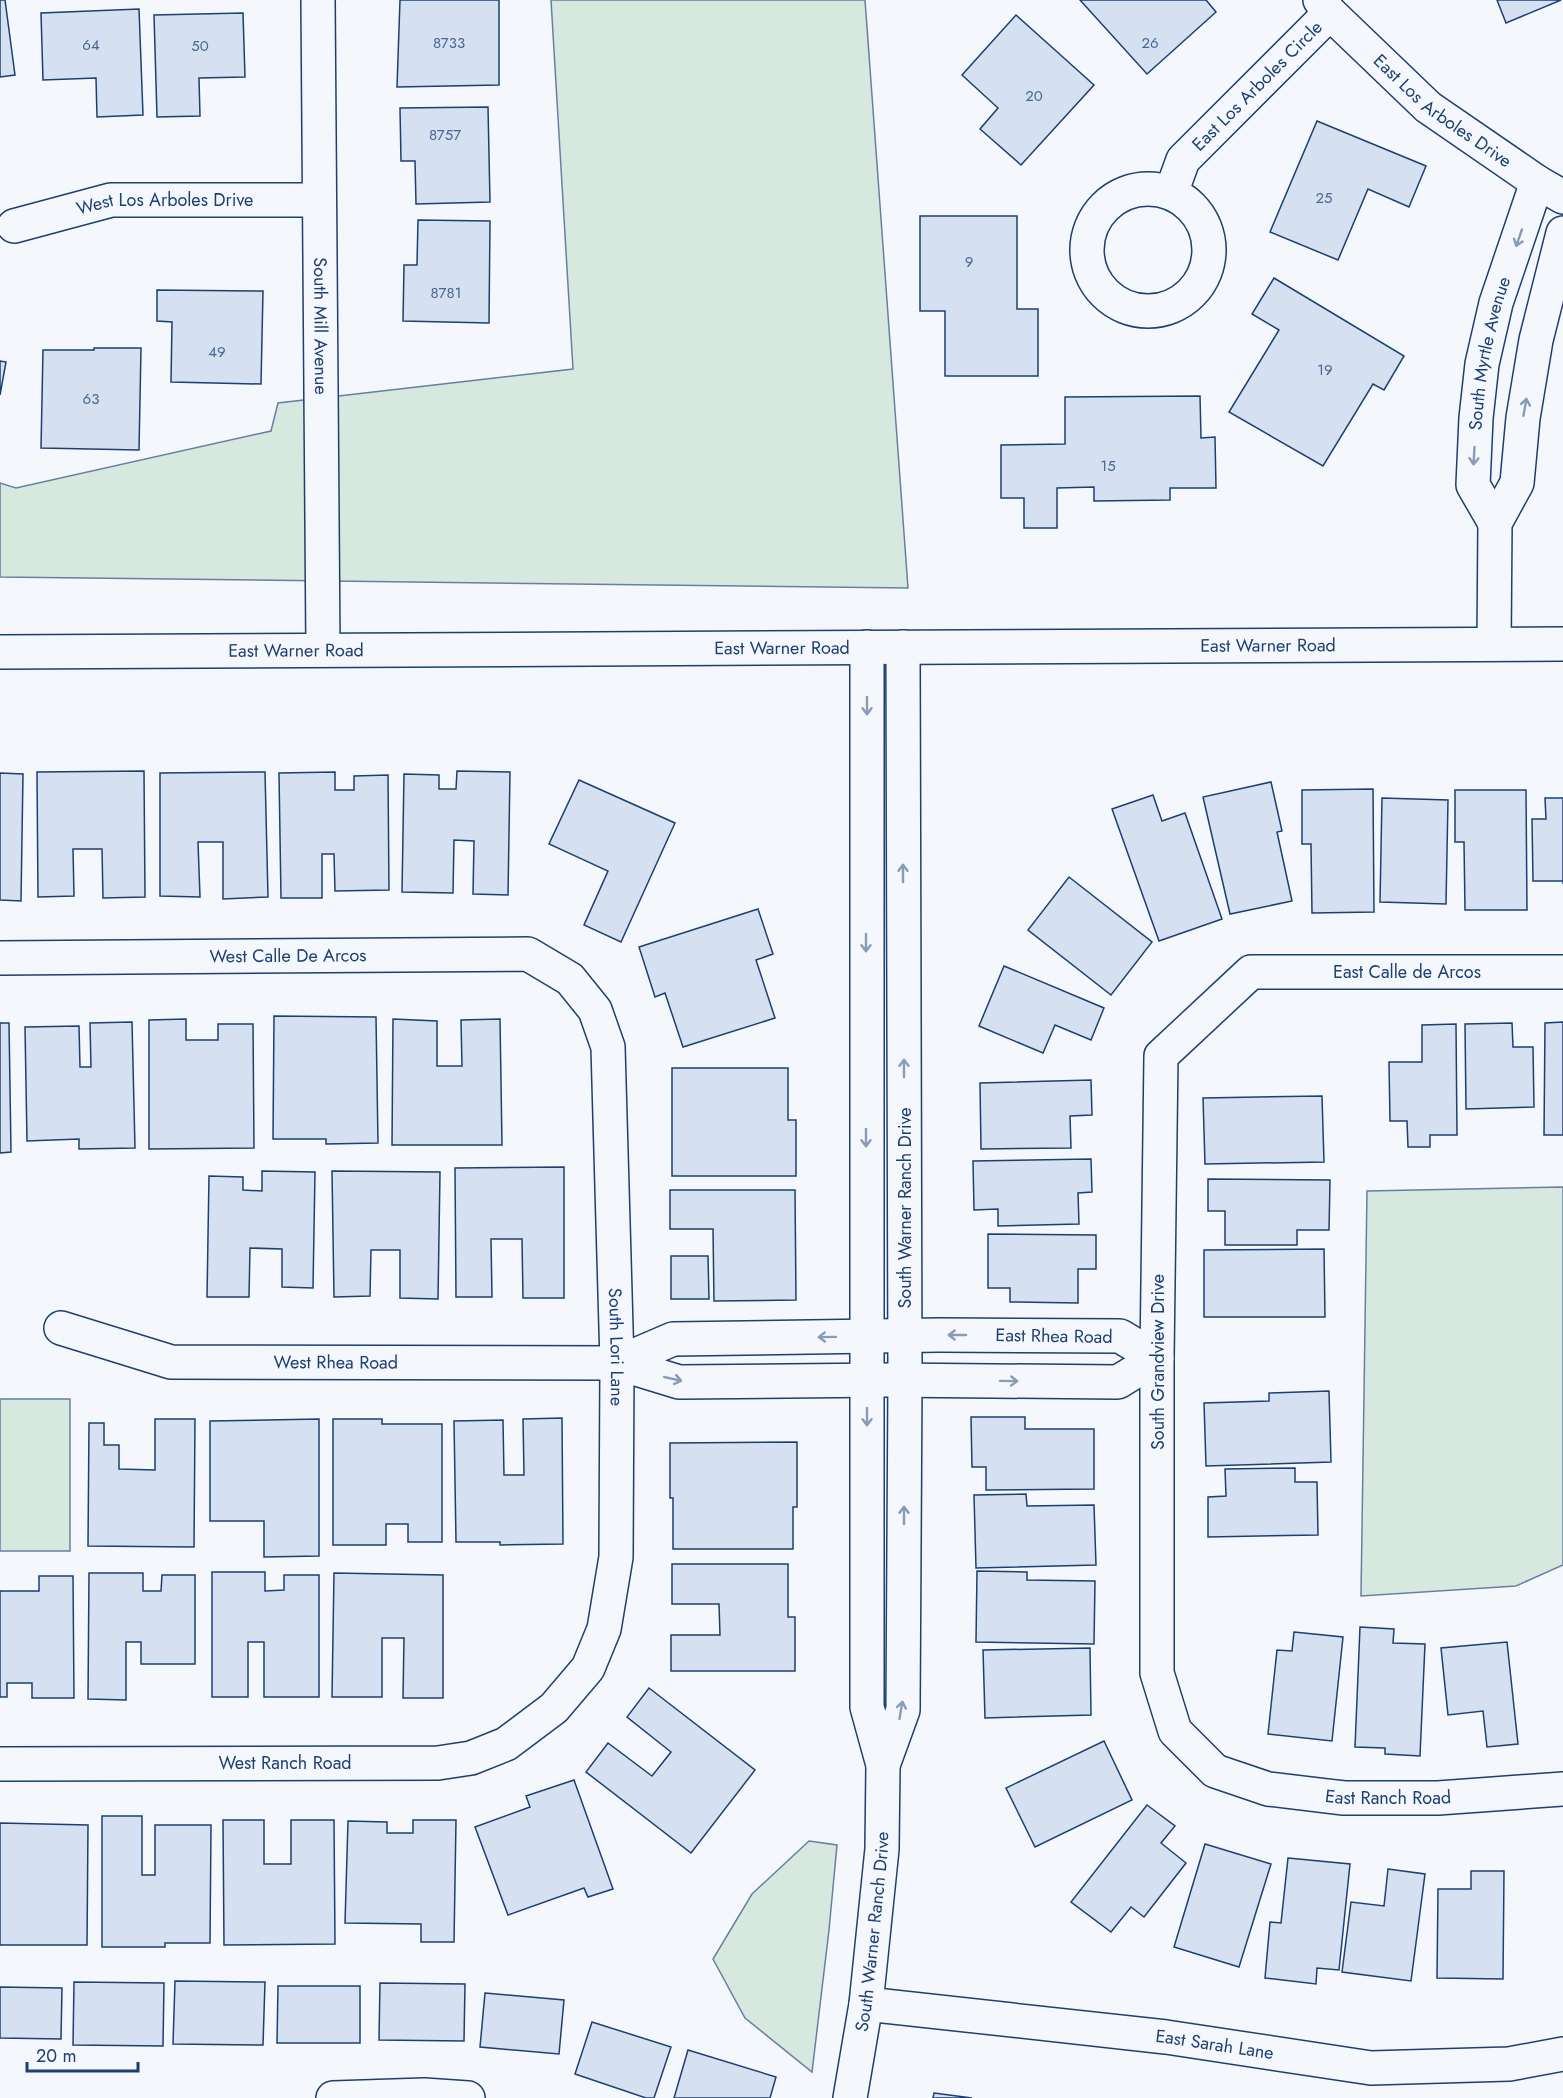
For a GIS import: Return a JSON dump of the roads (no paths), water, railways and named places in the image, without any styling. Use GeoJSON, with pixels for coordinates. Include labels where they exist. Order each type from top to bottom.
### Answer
{"type":"FeatureCollection","features":[{"type":"Feature","properties":{"kind":"street","name":"South Mill Avenue"},"geometry":{"type":"LineString","coordinates":[[318,0],[323,650]]}},
{"type":"Feature","properties":{"kind":"street","name":"East Los Arboles Drive"},"geometry":{"type":"LineString","coordinates":[[1325,7],[1428,107],[1550,190]]}},
{"type":"Feature","properties":{"kind":"street","name":"East Los Arboles Circle"},"geometry":{"type":"LineString","coordinates":[[1171,193],[1183,160],[1325,7]]}},
{"type":"Feature","properties":{"kind":"street","name":"South Myrtle Avenue"},"geometry":{"type":"LineString","coordinates":[[1495,523],[1473,485],[1476,418],[1482,364],[1496,303],[1550,190]]}},
{"type":"Feature","properties":{"kind":"street","name":"West Los Arboles Drive"},"geometry":{"type":"LineString","coordinates":[[15,226],[111,200],[318,200]]}},
{"type":"Feature","properties":{"kind":"street"},"geometry":{"type":"LineString","coordinates":[[1494,644],[1495,523],[1517,483],[1523,418],[1535,348],[1563,232]]}},
{"type":"Feature","properties":{"kind":"street"},"geometry":{"type":"LineString","coordinates":[[1489,335],[1535,348]]}},
{"type":"Feature","properties":{"kind":"street","name":"East Warner Road"},"geometry":{"type":"LineString","coordinates":[[0,652],[1563,644]]}},
{"type":"Feature","properties":{"kind":"street","name":"South Warner Ranch Drive"},"geometry":{"type":"LineString","coordinates":[[850,2098],[866,2004],[882,1849],[883,1765],[867,1707],[887,1380],[867,647]]}},
{"type":"Feature","properties":{"kind":"street","name":"South Warner Ranch Drive"},"geometry":{"type":"LineString","coordinates":[[886,1336],[903,647]]}},
{"type":"Feature","properties":{"kind":"street","name":"West Calle De Arcos"},"geometry":{"type":"LineString","coordinates":[[0,958],[528,954],[570,979]]}},
{"type":"Feature","properties":{"kind":"street","name":"East Calle de Arcos"},"geometry":{"type":"LineString","coordinates":[[1251,972],[1563,972]]}},
{"type":"Feature","properties":{"kind":"street","name":"South Grandview Drive"},"geometry":{"type":"LineString","coordinates":[[1215,1771],[1175,1731],[1157,1673],[1157,1358],[1161,1056],[1251,972]]}},
{"type":"Feature","properties":{"kind":"street","name":"South Lori Lane"},"geometry":{"type":"LineString","coordinates":[[554,1708],[588,1668],[604,1629],[616,1557],[617,1363],[608,1047],[595,1010],[570,979]]}},
{"type":"Feature","properties":{"kind":"street","name":"West Rhea Road"},"geometry":{"type":"LineString","coordinates":[[61,1328],[171,1362],[617,1363],[679,1382],[887,1380]]}},
{"type":"Feature","properties":{"kind":"street","name":"East Rhea Road"},"geometry":{"type":"LineString","coordinates":[[886,1336],[1120,1336],[1157,1358]]}},
{"type":"Feature","properties":{"kind":"street","name":"West Rhea Road"},"geometry":{"type":"LineString","coordinates":[[617,1363],[673,1339],[886,1336]]}},
{"type":"Feature","properties":{"kind":"street"},"geometry":{"type":"LineString","coordinates":[[887,1380],[1118,1382],[1157,1358]]}},
{"type":"Feature","properties":{"kind":"street","name":"West Ranch Road"},"geometry":{"type":"LineString","coordinates":[[0,1764],[438,1763],[471,1758],[506,1744],[554,1708]]}},
{"type":"Feature","properties":{"kind":"street","name":"East Ranch Road"},"geometry":{"type":"LineString","coordinates":[[1215,1771],[1268,1789],[1344,1797],[1438,1797],[1563,1789]]}},
{"type":"Feature","properties":{"kind":"street","name":"East Sarah Lane"},"geometry":{"type":"LineString","coordinates":[[866,2004],[1166,2037],[1371,2068],[1509,2064],[1563,2054]]}},
{"type":"Feature","properties":{"kind":"street"},"geometry":{"type":"LineString","coordinates":[[333,2098],[424,2095],[468,2098]]}}]}
